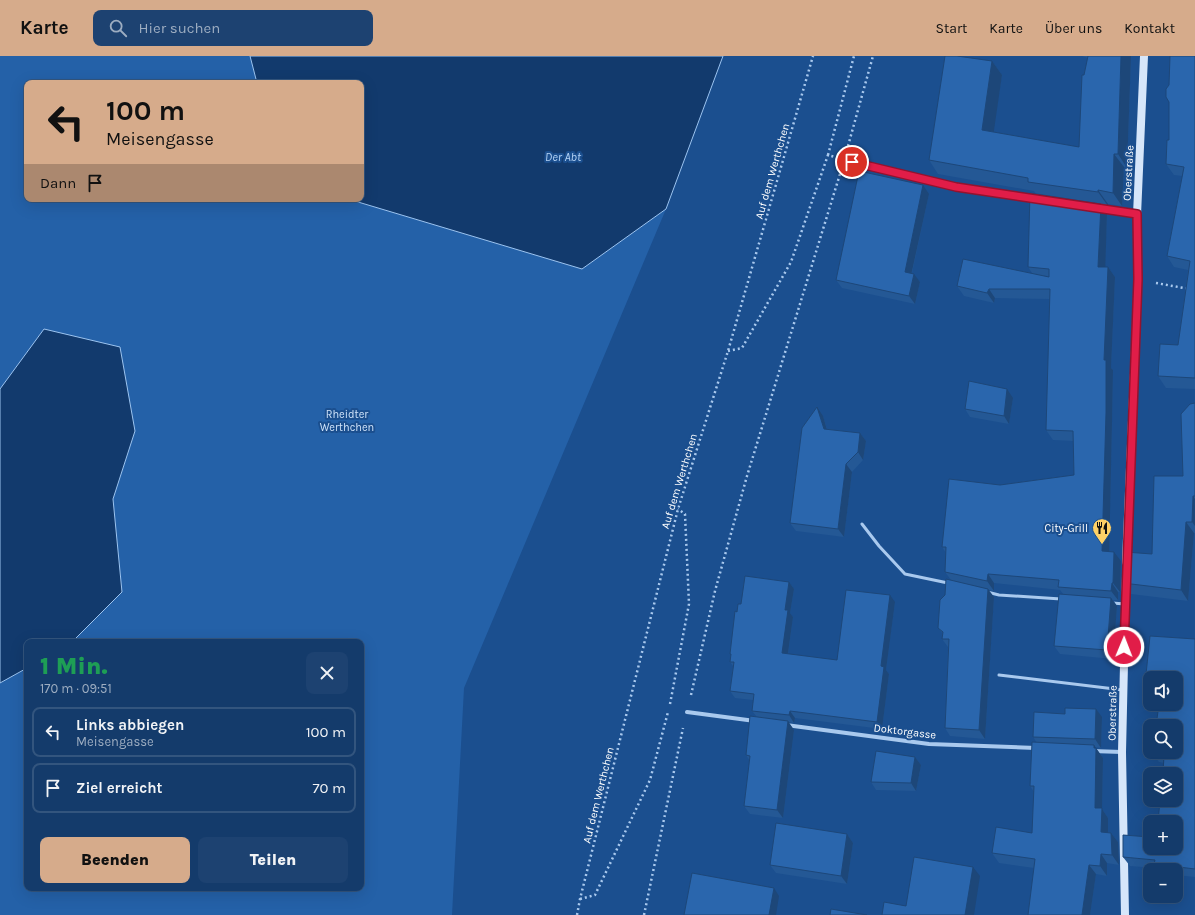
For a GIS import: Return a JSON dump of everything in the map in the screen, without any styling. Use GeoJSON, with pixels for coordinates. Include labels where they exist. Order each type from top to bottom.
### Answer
{"type":"FeatureCollection","features":[{"type":"Feature","properties":{"kind":"street","name":"Oberstraße"},"geometry":{"type":"LineString","coordinates":[[1125,915],[1122,752],[1123,690],[1138,279],[1137,214],[1144,56]]}},
{"type":"Feature","properties":{"kind":"street"},"geometry":{"type":"LineString","coordinates":[[852,162],[956,187],[1043,200]]}},
{"type":"Feature","properties":{"kind":"street"},"geometry":{"type":"LineString","coordinates":[[1098,209],[1137,214]]}},
{"type":"Feature","properties":{"kind":"street"},"geometry":{"type":"LineString","coordinates":[[687,712],[757,721]]}},
{"type":"Feature","properties":{"kind":"street","name":"Doktorgasse"},"geometry":{"type":"LineString","coordinates":[[780,724],[929,744],[1045,749]]}},
{"type":"Feature","properties":{"kind":"street"},"geometry":{"type":"LineString","coordinates":[[1083,750],[1122,752]]}},
{"type":"Feature","properties":{"kind":"lane"},"geometry":{"type":"LineString","coordinates":[[862,524],[879,546],[905,574],[956,585]]}},
{"type":"Feature","properties":{"kind":"lane"},"geometry":{"type":"LineString","coordinates":[[985,592],[999,595],[1062,599]]}},
{"type":"Feature","properties":{"kind":"lane"},"geometry":{"type":"LineString","coordinates":[[1109,603],[1125,604]]}},
{"type":"Feature","properties":{"kind":"lane"},"geometry":{"type":"LineString","coordinates":[[999,675],[1123,690]]}},
{"type":"Feature","properties":{"kind":"path","name":"Auf dem Werthchen"},"geometry":{"type":"LineString","coordinates":[[577,915],[678,509],[728,351],[813,56]]}},
{"type":"Feature","properties":{"kind":"path"},"geometry":{"type":"LineString","coordinates":[[728,351],[742,348],[791,262],[828,155],[854,56]]}},
{"type":"Feature","properties":{"kind":"path"},"geometry":{"type":"LineString","coordinates":[[644,915],[687,712],[715,591],[747,476],[844,160],[873,56]]}},
{"type":"Feature","properties":{"kind":"path"},"geometry":{"type":"LineString","coordinates":[[828,155],[852,162]]}},
{"type":"Feature","properties":{"kind":"path"},"geometry":{"type":"LineString","coordinates":[[1138,279],[1195,290]]}},
{"type":"Feature","properties":{"kind":"path"},"geometry":{"type":"LineString","coordinates":[[580,899],[595,895],[650,780],[669,709],[689,604],[685,514],[678,509]]}},
{"type":"Feature","properties":{"kind":"green space","name":"Rheidter Werthchen"},"geometry":{"type":"Polygon","coordinates":[[[0,56],[250,56],[256,80],[24,80],[24,202],[358,202],[582,269],[666,209],[464,688],[452,915],[0,915],[0,683],[24,670],[24,891],[364,891],[364,639],[75,639],[122,592],[113,499],[135,431],[44,329],[0,389],[0,56]]]}},
{"type":"Feature","properties":{"kind":"water","name":"Der Abt"},"geometry":{"type":"Polygon","coordinates":[[[250,56],[723,56],[666,209],[582,269],[358,202],[364,202],[364,80],[256,80],[250,56]]]}},
{"type":"Feature","properties":{"kind":"water"},"geometry":{"type":"Polygon","coordinates":[[[44,329],[120,347],[135,431],[113,499],[122,592],[75,639],[24,639],[24,670],[0,683],[0,389],[44,329]]]}},
{"type":"Feature","properties":{"kind":"building"},"geometry":{"type":"Polygon","coordinates":[[[945,56],[957,56],[992,61],[982,130],[1079,147],[1082,75],[1084,75],[1088,56],[1121,56],[1118,154],[1114,154],[1113,193],[1028,182],[1028,178],[929,160],[945,56]]]}},
{"type":"Feature","properties":{"kind":"building"},"geometry":{"type":"Polygon","coordinates":[[[1170,56],[1195,56],[1195,378],[1158,376],[1160,344],[1178,345],[1190,261],[1167,256],[1184,167],[1166,164],[1167,140],[1169,140],[1169,102],[1166,97],[1166,89],[1169,85],[1170,56]]]}},
{"type":"Feature","properties":{"kind":"building"},"geometry":{"type":"Polygon","coordinates":[[[859,171],[923,185],[905,272],[914,274],[909,296],[836,280],[859,171]]]}},
{"type":"Feature","properties":{"kind":"building"},"geometry":{"type":"Polygon","coordinates":[[[1030,193],[1101,204],[1098,267],[1108,267],[1104,360],[1106,360],[1106,413],[1102,551],[1114,552],[1113,583],[1111,591],[1058,587],[1059,580],[988,574],[987,581],[945,572],[946,547],[942,547],[949,479],[1000,485],[1074,475],[1073,431],[1046,430],[1050,289],[989,289],[987,293],[957,286],[963,259],[1049,277],[1049,269],[1028,267],[1030,193]]]}},
{"type":"Feature","properties":{"kind":"building"},"geometry":{"type":"Polygon","coordinates":[[[969,381],[1007,389],[1004,416],[965,409],[969,381]]]}},
{"type":"Feature","properties":{"kind":"building"},"geometry":{"type":"Polygon","coordinates":[[[1195,403],[1195,496],[1193,496],[1192,522],[1186,522],[1181,590],[1123,583],[1125,552],[1152,554],[1154,476],[1183,476],[1181,414],[1190,404],[1195,403]]]}},
{"type":"Feature","properties":{"kind":"building"},"geometry":{"type":"Polygon","coordinates":[[[817,407],[824,429],[860,433],[858,452],[846,464],[838,529],[790,523],[802,428],[817,407]]]}},
{"type":"Feature","properties":{"kind":"building"},"geometry":{"type":"Polygon","coordinates":[[[745,576],[789,582],[785,610],[788,610],[782,653],[837,660],[846,590],[890,595],[881,666],[884,667],[877,722],[790,711],[789,715],[752,711],[754,694],[730,691],[734,662],[730,662],[730,654],[735,611],[737,612],[738,604],[741,604],[745,576]]]}},
{"type":"Feature","properties":{"kind":"building"},"geometry":{"type":"Polygon","coordinates":[[[946,579],[988,589],[979,730],[945,728],[949,639],[942,639],[943,632],[938,628],[940,600],[945,595],[946,579]]]}},
{"type":"Feature","properties":{"kind":"building"},"geometry":{"type":"Polygon","coordinates":[[[1059,594],[1111,598],[1107,650],[1054,646],[1059,594]]]}},
{"type":"Feature","properties":{"kind":"building"},"geometry":{"type":"Polygon","coordinates":[[[1150,636],[1195,639],[1195,869],[1183,868],[1183,863],[1154,863],[1155,860],[1123,857],[1123,835],[1143,836],[1143,855],[1183,855],[1183,815],[1159,815],[1159,807],[1183,807],[1183,767],[1163,767],[1164,759],[1183,759],[1183,719],[1157,719],[1158,711],[1183,711],[1183,671],[1146,671],[1150,636]]]}},
{"type":"Feature","properties":{"kind":"building"},"geometry":{"type":"Polygon","coordinates":[[[1065,708],[1096,709],[1095,739],[1033,737],[1034,712],[1065,714],[1065,708]]]}},
{"type":"Feature","properties":{"kind":"building"},"geometry":{"type":"Polygon","coordinates":[[[750,716],[788,721],[777,810],[744,806],[750,756],[746,755],[750,716]]]}},
{"type":"Feature","properties":{"kind":"building"},"geometry":{"type":"Polygon","coordinates":[[[1032,742],[1094,745],[1094,748],[1096,748],[1095,808],[1102,808],[1101,832],[1111,833],[1112,855],[1101,854],[1100,866],[1089,865],[1082,915],[1028,915],[1035,859],[992,853],[996,827],[1032,833],[1034,786],[1030,786],[1032,742]]]}},
{"type":"Feature","properties":{"kind":"building"},"geometry":{"type":"Polygon","coordinates":[[[876,751],[915,757],[911,783],[871,782],[876,751]]]}},
{"type":"Feature","properties":{"kind":"building"},"geometry":{"type":"Polygon","coordinates":[[[776,823],[847,834],[841,876],[770,865],[776,823]]]}},
{"type":"Feature","properties":{"kind":"building"},"geometry":{"type":"Polygon","coordinates":[[[914,857],[973,867],[965,915],[882,915],[884,902],[906,906],[914,857]]]}},
{"type":"Feature","properties":{"kind":"building"},"geometry":{"type":"Polygon","coordinates":[[[692,873],[774,888],[769,915],[684,915],[692,873]]]}},
{"type":"Feature","properties":{"kind":"building"},"geometry":{"type":"Polygon","coordinates":[[[831,909],[867,915],[830,915],[831,909]]]}},
{"type":"Feature","properties":{"kind":"place","name":"City-Grill"},"geometry":{"type":"Point","coordinates":[1102,545]}},
{"type":"Feature","properties":{"kind":"route"},"geometry":{"type":"LineString","coordinates":[[852,162],[956,187],[1137,214],[1138,279],[1124,647]]}}]}
